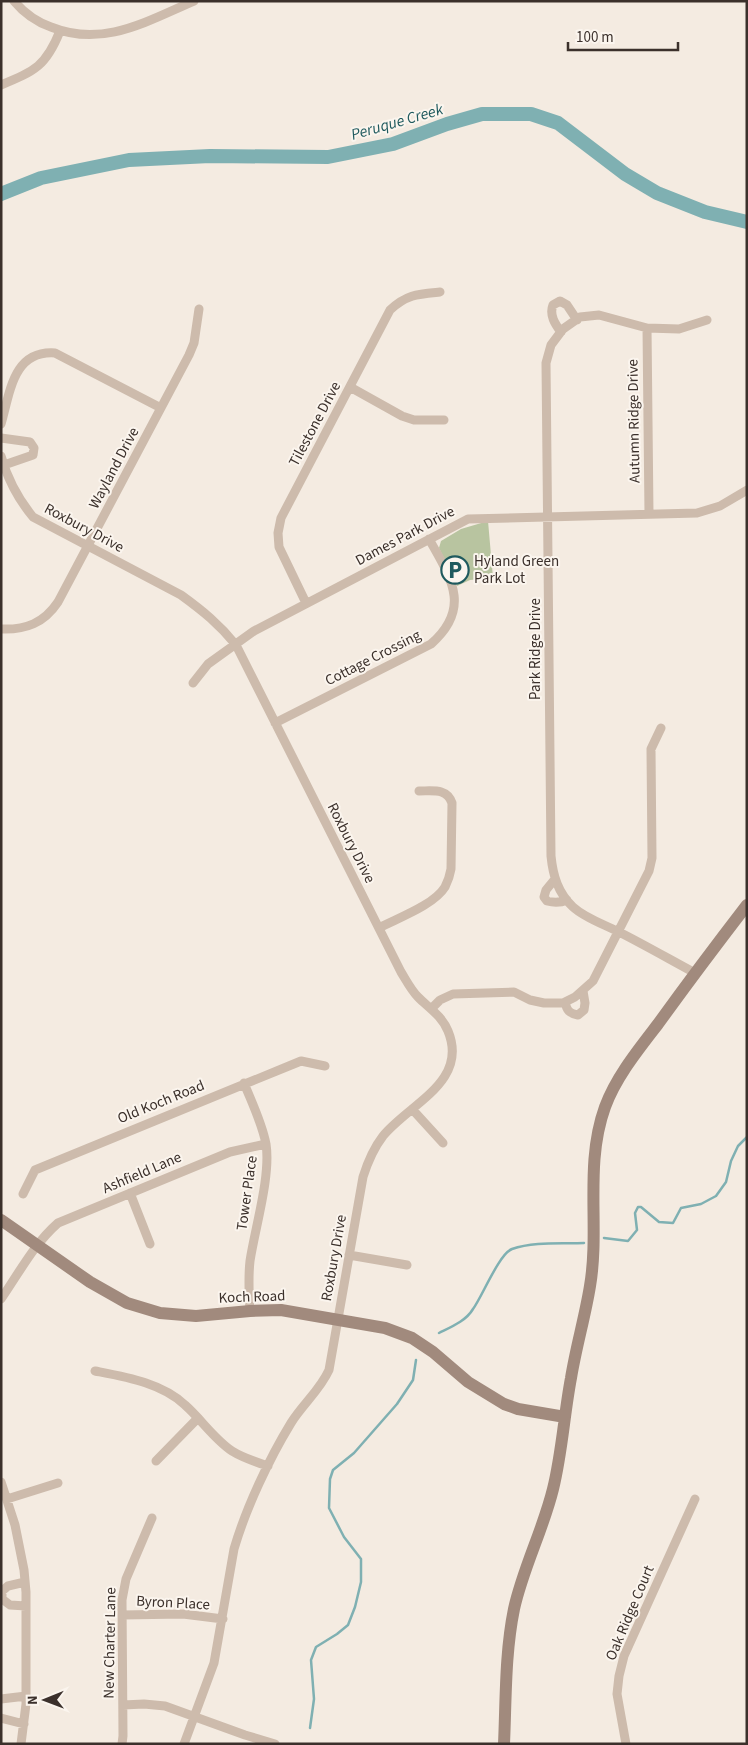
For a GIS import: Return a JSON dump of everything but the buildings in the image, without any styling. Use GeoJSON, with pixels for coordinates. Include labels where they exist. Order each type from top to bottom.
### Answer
{"type":"FeatureCollection","features":[{"type":"Feature","properties":{"kind":"main road"},"geometry":{"type":"LineString","coordinates":[[504,1744],[509,1638],[515,1608],[553,1490],[575,1353],[589,1298],[595,1244],[594,1150],[605,1106],[627,1067],[747,905]]}},
{"type":"Feature","properties":{"kind":"main road","name":"Koch Road"},"geometry":{"type":"LineString","coordinates":[[1,1220],[90,1282],[127,1303],[160,1313],[196,1316],[281,1310],[385,1328],[412,1338],[433,1352],[468,1382],[492,1398],[518,1409],[564,1417]]}},
{"type":"Feature","properties":{"kind":"street"},"geometry":{"type":"LineString","coordinates":[[14,1],[30,16],[42,23],[60,31],[88,36],[109,34],[133,27],[194,1]]}},
{"type":"Feature","properties":{"kind":"street"},"geometry":{"type":"LineString","coordinates":[[1,85],[37,68],[48,58],[60,31]]}},
{"type":"Feature","properties":{"kind":"street","name":"Tilestone Drive"},"geometry":{"type":"LineString","coordinates":[[306,603],[279,547],[278,533],[281,518],[390,310],[400,301],[415,294],[440,292]]}},
{"type":"Feature","properties":{"kind":"street"},"geometry":{"type":"LineString","coordinates":[[561,332],[554,323],[552,313],[553,305],[556,302],[563,302],[567,305],[577,320]]}},
{"type":"Feature","properties":{"kind":"street","name":"Wayland Drive"},"geometry":{"type":"LineString","coordinates":[[1,630],[18,630],[33,626],[46,617],[58,602],[189,355],[194,343],[199,309]]}},
{"type":"Feature","properties":{"kind":"street","name":"Park Ridge Drive"},"geometry":{"type":"LineString","coordinates":[[695,973],[574,908],[558,887],[555,879],[551,856],[546,363],[551,345],[561,332],[580,317],[599,314],[647,328],[679,329],[707,320]]}},
{"type":"Feature","properties":{"kind":"street","name":"Autumn Ridge Drive"},"geometry":{"type":"LineString","coordinates":[[647,328],[649,514]]}},
{"type":"Feature","properties":{"kind":"street"},"geometry":{"type":"LineString","coordinates":[[1,424],[17,372],[25,362],[34,356],[45,353],[55,354],[161,408]]}},
{"type":"Feature","properties":{"kind":"street"},"geometry":{"type":"LineString","coordinates":[[350,387],[414,420],[444,420]]}},
{"type":"Feature","properties":{"kind":"street"},"geometry":{"type":"LineString","coordinates":[[1,438],[30,442],[34,448],[33,455],[4,466]]}},
{"type":"Feature","properties":{"kind":"street","name":"Roxbury Drive"},"geometry":{"type":"LineString","coordinates":[[1,456],[24,506],[33,517],[181,595],[202,609],[220,625],[236,645],[401,972],[416,996],[441,1018],[452,1042],[453,1059],[448,1072],[438,1086],[384,1135],[371,1154],[363,1177],[328,1370],[324,1380],[298,1413],[268,1466],[239,1533],[234,1549],[214,1663],[184,1744]]}},
{"type":"Feature","properties":{"kind":"street","name":"Dames Park Drive"},"geometry":{"type":"LineString","coordinates":[[193,684],[208,664],[254,630],[468,519],[697,513],[720,506],[747,490]]}},
{"type":"Feature","properties":{"kind":"street","name":"Cottage Crossing"},"geometry":{"type":"LineString","coordinates":[[275,723],[431,644],[446,630],[452,613],[454,592],[449,576],[429,539]]}},
{"type":"Feature","properties":{"kind":"street"},"geometry":{"type":"LineString","coordinates":[[431,1009],[440,1000],[453,994],[514,992],[530,1000],[544,1003],[565,1002],[583,991],[593,981],[650,870],[652,858],[651,749],[661,728]]}},
{"type":"Feature","properties":{"kind":"street"},"geometry":{"type":"LineString","coordinates":[[379,928],[434,899],[444,888],[449,878],[451,869],[452,803],[450,798],[442,791],[419,791]]}},
{"type":"Feature","properties":{"kind":"street"},"geometry":{"type":"LineString","coordinates":[[555,879],[546,890],[544,897],[554,903],[568,900]]}},
{"type":"Feature","properties":{"kind":"street"},"geometry":{"type":"LineString","coordinates":[[565,1002],[566,1009],[578,1015],[584,1010],[583,991]]}},
{"type":"Feature","properties":{"kind":"street","name":"Old Koch Road"},"geometry":{"type":"LineString","coordinates":[[23,1194],[35,1170],[300,1061],[325,1066]]}},
{"type":"Feature","properties":{"kind":"street","name":"Tower Place"},"geometry":{"type":"LineString","coordinates":[[244,1083],[266,1144],[266,1175],[248,1281],[250,1311]]}},
{"type":"Feature","properties":{"kind":"street"},"geometry":{"type":"LineString","coordinates":[[412,1109],[443,1143]]}},
{"type":"Feature","properties":{"kind":"street","name":"Ashfield Lane"},"geometry":{"type":"LineString","coordinates":[[1,1299],[38,1244],[58,1223],[230,1152],[266,1144]]}},
{"type":"Feature","properties":{"kind":"street"},"geometry":{"type":"LineString","coordinates":[[130,1193],[150,1244]]}},
{"type":"Feature","properties":{"kind":"street"},"geometry":{"type":"LineString","coordinates":[[349,1255],[407,1265]]}},
{"type":"Feature","properties":{"kind":"street"},"geometry":{"type":"LineString","coordinates":[[2,1280],[11,1285]]}},
{"type":"Feature","properties":{"kind":"street"},"geometry":{"type":"LineString","coordinates":[[95,1371],[150,1384],[185,1404],[231,1450],[243,1458],[268,1466]]}},
{"type":"Feature","properties":{"kind":"street"},"geometry":{"type":"LineString","coordinates":[[156,1461],[198,1418]]}},
{"type":"Feature","properties":{"kind":"street"},"geometry":{"type":"LineString","coordinates":[[1,1482],[17,1532],[25,1582],[26,1696],[21,1744]]}},
{"type":"Feature","properties":{"kind":"street"},"geometry":{"type":"LineString","coordinates":[[7,1499],[58,1483]]}},
{"type":"Feature","properties":{"kind":"street","name":"Oak Ridge Court"},"geometry":{"type":"LineString","coordinates":[[626,1744],[617,1694],[624,1656],[695,1499]]}},
{"type":"Feature","properties":{"kind":"street","name":"New Charter Lane"},"geometry":{"type":"LineString","coordinates":[[122,1744],[122,1600],[126,1579],[152,1518]]}},
{"type":"Feature","properties":{"kind":"street"},"geometry":{"type":"LineString","coordinates":[[25,1582],[8,1586],[2,1591],[2,1599],[10,1605],[26,1606]]}},
{"type":"Feature","properties":{"kind":"street","name":"Byron Place"},"geometry":{"type":"LineString","coordinates":[[122,1615],[183,1614],[222,1619]]}},
{"type":"Feature","properties":{"kind":"street"},"geometry":{"type":"LineString","coordinates":[[1,1699],[26,1696]]}},
{"type":"Feature","properties":{"kind":"street"},"geometry":{"type":"LineString","coordinates":[[123,1705],[165,1706],[275,1744]]}},
{"type":"Feature","properties":{"kind":"street"},"geometry":{"type":"LineString","coordinates":[[1,1718],[24,1724]]}},
{"type":"Feature","properties":{"kind":"green space"},"geometry":{"type":"Polygon","coordinates":[[[488,521],[493,578],[470,580],[457,586],[439,548],[441,541],[461,529],[488,521]]]}},
{"type":"Feature","properties":{"kind":"waterway","name":"Peruque Creek"},"geometry":{"type":"LineString","coordinates":[[1,194],[41,178],[129,160],[210,156],[328,157],[393,144],[447,124],[482,114],[531,114],[558,123],[625,174],[657,193],[705,212],[747,222]]}},
{"type":"Feature","properties":{"kind":"waterway"},"geometry":{"type":"LineString","coordinates":[[604,1238],[628,1241],[637,1230],[635,1213],[638,1207],[641,1207],[659,1222],[673,1223],[681,1208],[701,1204],[716,1196],[726,1182],[731,1161],[738,1146],[747,1137]]}},
{"type":"Feature","properties":{"kind":"waterway"},"geometry":{"type":"LineString","coordinates":[[439,1333],[458,1323],[470,1313],[502,1259],[512,1249],[539,1244],[584,1243]]}},
{"type":"Feature","properties":{"kind":"waterway"},"geometry":{"type":"LineString","coordinates":[[310,1728],[314,1699],[311,1660],[316,1647],[348,1625],[361,1582],[361,1559],[344,1537],[329,1508],[330,1479],[333,1470],[354,1453],[397,1404],[413,1380],[416,1360]]}},
{"type":"Feature","properties":{"kind":"place","name":"Hyland Green Park Lot"},"geometry":{"type":"Point","coordinates":[455,570]}}]}
